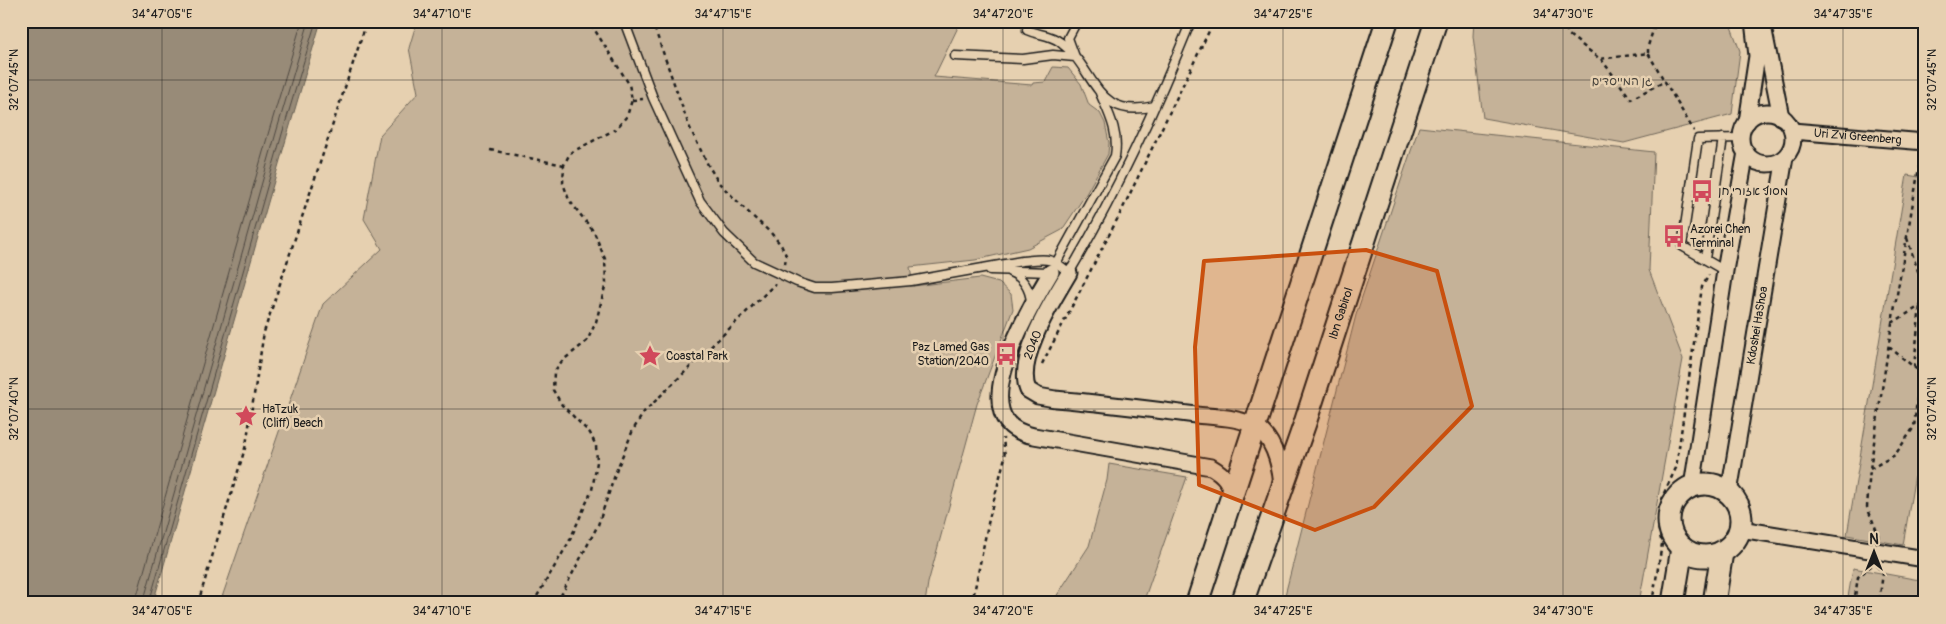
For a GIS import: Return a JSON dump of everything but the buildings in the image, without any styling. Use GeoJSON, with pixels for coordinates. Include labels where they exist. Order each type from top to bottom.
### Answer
{"type":"FeatureCollection","features":[{"type":"Feature","properties":{"kind":"street"},"geometry":{"type":"LineString","coordinates":[[1197,603],[1387,21]]}},
{"type":"Feature","properties":{"kind":"street","name":"Ibn Gabirol"},"geometry":{"type":"LineString","coordinates":[[1242,603],[1305,423],[1436,21]]}},
{"type":"Feature","properties":{"kind":"street"},"geometry":{"type":"LineString","coordinates":[[1747,122],[1757,56],[1753,21]]}},
{"type":"Feature","properties":{"kind":"street"},"geometry":{"type":"LineString","coordinates":[[1743,145],[1757,162],[1764,164],[1772,164],[1785,157],[1792,145],[1792,131],[1781,117],[1762,21]]}},
{"type":"Feature","properties":{"kind":"street"},"geometry":{"type":"LineString","coordinates":[[1692,486],[1719,268],[1743,145],[1744,127],[1753,117],[1767,113],[1781,117]]}},
{"type":"Feature","properties":{"kind":"street","name":"Uri Zvi Greenberg"},"geometry":{"type":"LineString","coordinates":[[1792,131],[1924,142]]}},
{"type":"Feature","properties":{"kind":"street","name":"Kdoshei HaShoa"},"geometry":{"type":"LineString","coordinates":[[1729,493],[1785,157]]}},
{"type":"Feature","properties":{"kind":"street","name":"2040"},"geometry":{"type":"LineString","coordinates":[[1054,267],[1030,309],[1007,358],[1003,374],[1002,411],[1008,424],[1022,433],[1034,436],[1211,467],[1222,474],[1229,482],[1232,498]]}},
{"type":"Feature","properties":{"kind":"street","name":"2040"},"geometry":{"type":"LineString","coordinates":[[1069,273],[1028,354],[1024,374],[1028,390],[1038,396],[1055,399],[1211,416],[1254,426]]}},
{"type":"Feature","properties":{"kind":"street"},"geometry":{"type":"LineString","coordinates":[[1254,426],[1264,433],[1276,454],[1282,487]]}},
{"type":"Feature","properties":{"kind":"street"},"geometry":{"type":"LineString","coordinates":[[1702,484],[1712,485],[1729,493],[1736,500],[1740,510],[1740,529],[1733,542],[1722,552],[1712,556],[1701,556],[1682,548],[1674,538],[1670,527],[1670,514],[1674,502],[1692,486],[1702,484]]}},
{"type":"Feature","properties":{"kind":"street"},"geometry":{"type":"LineString","coordinates":[[1740,529],[1925,559]]}},
{"type":"Feature","properties":{"kind":"street"},"geometry":{"type":"LineString","coordinates":[[1673,603],[1682,548]]}},
{"type":"Feature","properties":{"kind":"street"},"geometry":{"type":"LineString","coordinates":[[1714,603],[1722,552]]}},
{"type":"Feature","properties":{"kind":"lane"},"geometry":{"type":"LineString","coordinates":[[624,21],[653,98],[700,201],[724,233],[754,262],[783,276],[815,288],[911,281],[1022,261],[1039,260],[1069,273]]}},
{"type":"Feature","properties":{"kind":"lane"},"geometry":{"type":"LineString","coordinates":[[1028,21],[1027,30],[1048,35],[1060,42],[1075,57],[1100,94],[1112,103],[1128,109],[1155,106]]}},
{"type":"Feature","properties":{"kind":"lane"},"geometry":{"type":"LineString","coordinates":[[1075,57],[1068,38],[1078,21]]}},
{"type":"Feature","properties":{"kind":"lane"},"geometry":{"type":"LineString","coordinates":[[1186,35],[1187,21]]}},
{"type":"Feature","properties":{"kind":"lane","name":"2040"},"geometry":{"type":"LineString","coordinates":[[1069,273],[1095,229],[1131,159],[1191,21]]}},
{"type":"Feature","properties":{"kind":"lane"},"geometry":{"type":"LineString","coordinates":[[954,56],[1023,59],[1053,55],[1075,57]]}},
{"type":"Feature","properties":{"kind":"lane","name":"2040"},"geometry":{"type":"LineString","coordinates":[[1054,267],[1115,156],[1117,140],[1115,129],[1100,94]]}},
{"type":"Feature","properties":{"kind":"lane"},"geometry":{"type":"LineString","coordinates":[[1705,259],[1723,138]]}},
{"type":"Feature","properties":{"kind":"lane"},"geometry":{"type":"LineString","coordinates":[[1719,268],[1682,246],[1698,140],[1723,138],[1743,145]]}},
{"type":"Feature","properties":{"kind":"lane"},"geometry":{"type":"LineString","coordinates":[[981,269],[1001,270],[1054,267]]}},
{"type":"Feature","properties":{"kind":"lane"},"geometry":{"type":"LineString","coordinates":[[1001,270],[1016,275],[1021,279],[1029,292],[1031,300],[1030,309]]}},
{"type":"Feature","properties":{"kind":"path"},"geometry":{"type":"LineString","coordinates":[[198,603],[246,444],[264,332],[367,21]]}},
{"type":"Feature","properties":{"kind":"path"},"geometry":{"type":"LineString","coordinates":[[533,603],[569,542],[592,490],[597,462],[596,446],[590,433],[562,405],[553,390],[554,372],[562,361],[587,341],[596,322],[606,283],[605,259],[594,232],[569,200],[563,183],[564,165],[570,153],[616,129],[627,116],[632,100],[629,84],[589,21]]}},
{"type":"Feature","properties":{"kind":"path"},"geometry":{"type":"LineString","coordinates":[[557,603],[598,525],[617,469],[633,430],[644,412],[783,276],[786,255],[781,245],[719,183],[708,165],[690,126],[652,21]]}},
{"type":"Feature","properties":{"kind":"path"},"geometry":{"type":"LineString","coordinates":[[1040,367],[1122,210],[1214,21]]}},
{"type":"Feature","properties":{"kind":"path"},"geometry":{"type":"LineString","coordinates":[[1562,21],[1569,35],[1600,59],[1631,99],[1665,81]]}},
{"type":"Feature","properties":{"kind":"path"},"geometry":{"type":"LineString","coordinates":[[1656,21],[1648,46],[1648,53],[1698,140]]}},
{"type":"Feature","properties":{"kind":"path"},"geometry":{"type":"LineString","coordinates":[[1600,59],[1648,53]]}},
{"type":"Feature","properties":{"kind":"path"},"geometry":{"type":"LineString","coordinates":[[1878,534],[1867,507],[1870,469],[1892,323],[1924,142]]}},
{"type":"Feature","properties":{"kind":"path"},"geometry":{"type":"LineString","coordinates":[[490,150],[564,165]]}},
{"type":"Feature","properties":{"kind":"path"},"geometry":{"type":"LineString","coordinates":[[1907,237],[1925,292]]}},
{"type":"Feature","properties":{"kind":"path"},"geometry":{"type":"LineString","coordinates":[[1652,603],[1662,544],[1658,527],[1659,510],[1664,493],[1676,468],[1702,287],[1719,268]]}},
{"type":"Feature","properties":{"kind":"path"},"geometry":{"type":"LineString","coordinates":[[1892,323],[1925,302]]}},
{"type":"Feature","properties":{"kind":"path"},"geometry":{"type":"LineString","coordinates":[[1914,368],[1920,305]]}},
{"type":"Feature","properties":{"kind":"path"},"geometry":{"type":"LineString","coordinates":[[1889,347],[1914,368],[1925,373]]}},
{"type":"Feature","properties":{"kind":"path"},"geometry":{"type":"LineString","coordinates":[[1870,469],[1895,455],[1914,428],[1920,372]]}},
{"type":"Feature","properties":{"kind":"path"},"geometry":{"type":"LineString","coordinates":[[972,603],[989,520],[1005,457],[1002,434]]}},
{"type":"Feature","properties":{"kind":"path"},"geometry":{"type":"LineString","coordinates":[[1854,603],[1858,577],[1874,563],[1884,573],[1879,603]]}},
{"type":"Feature","properties":{"kind":"highlighted area"},"geometry":{"type":"Polygon","coordinates":[[[1366,250],[1437,271],[1472,406],[1374,507],[1315,530],[1199,485],[1195,347],[1204,261],[1366,250]]]}},
{"type":"Feature","properties":{"kind":"green space","name":"Coastal Park"},"geometry":{"type":"Polygon","coordinates":[[[417,21],[961,21],[934,77],[1032,85],[1033,83],[1045,82],[1053,67],[1068,68],[1081,84],[1089,105],[1100,113],[1105,123],[1109,143],[1108,154],[1086,194],[1062,230],[1028,248],[975,260],[910,267],[913,286],[980,278],[999,283],[1011,294],[1013,309],[977,404],[928,583],[925,603],[220,603],[323,304],[382,249],[364,219],[380,135],[418,93],[409,48],[417,21]]]}},
{"type":"Feature","properties":{"kind":"green space","name":"גן המייסדים"},"geometry":{"type":"Polygon","coordinates":[[[1474,21],[1729,21],[1740,51],[1732,114],[1624,143],[1483,118],[1473,36],[1474,21]]]}},
{"type":"Feature","properties":{"kind":"green space"},"geometry":{"type":"Polygon","coordinates":[[[1419,127],[1654,152],[1649,270],[1683,359],[1639,603],[1283,603],[1356,315],[1419,127]]]}},
{"type":"Feature","properties":{"kind":"green space"},"geometry":{"type":"Polygon","coordinates":[[[1907,175],[1925,178],[1925,416],[1903,545],[1847,535],[1907,175]]]}},
{"type":"Feature","properties":{"kind":"green space"},"geometry":{"type":"Polygon","coordinates":[[[1109,464],[1187,477],[1143,603],[1052,603],[1089,546],[1107,480],[1109,464]]]}},
{"type":"Feature","properties":{"kind":"green space"},"geometry":{"type":"Polygon","coordinates":[[[1853,568],[1925,581],[1925,603],[1847,603],[1853,568]]]}},
{"type":"Feature","properties":{"kind":"water"},"geometry":{"type":"Polygon","coordinates":[[[21,21],[321,21],[153,603],[21,603],[21,21]]]}},
{"type":"Feature","properties":{"kind":"place","name":"מסוף אזורי חן"},"geometry":{"type":"Point","coordinates":[1702,191]}},
{"type":"Feature","properties":{"kind":"place","name":"Azorei Chen Terminal"},"geometry":{"type":"Point","coordinates":[1674,236]}},
{"type":"Feature","properties":{"kind":"place","name":"Paz Lamed Gas Station/2040"},"geometry":{"type":"Point","coordinates":[1006,354]}},
{"type":"Feature","properties":{"kind":"place","name":"Coastal Park"},"geometry":{"type":"Point","coordinates":[650,356]}},
{"type":"Feature","properties":{"kind":"place","name":"HaTzuk (Cliff) Beach"},"geometry":{"type":"Point","coordinates":[246,416]}}]}
